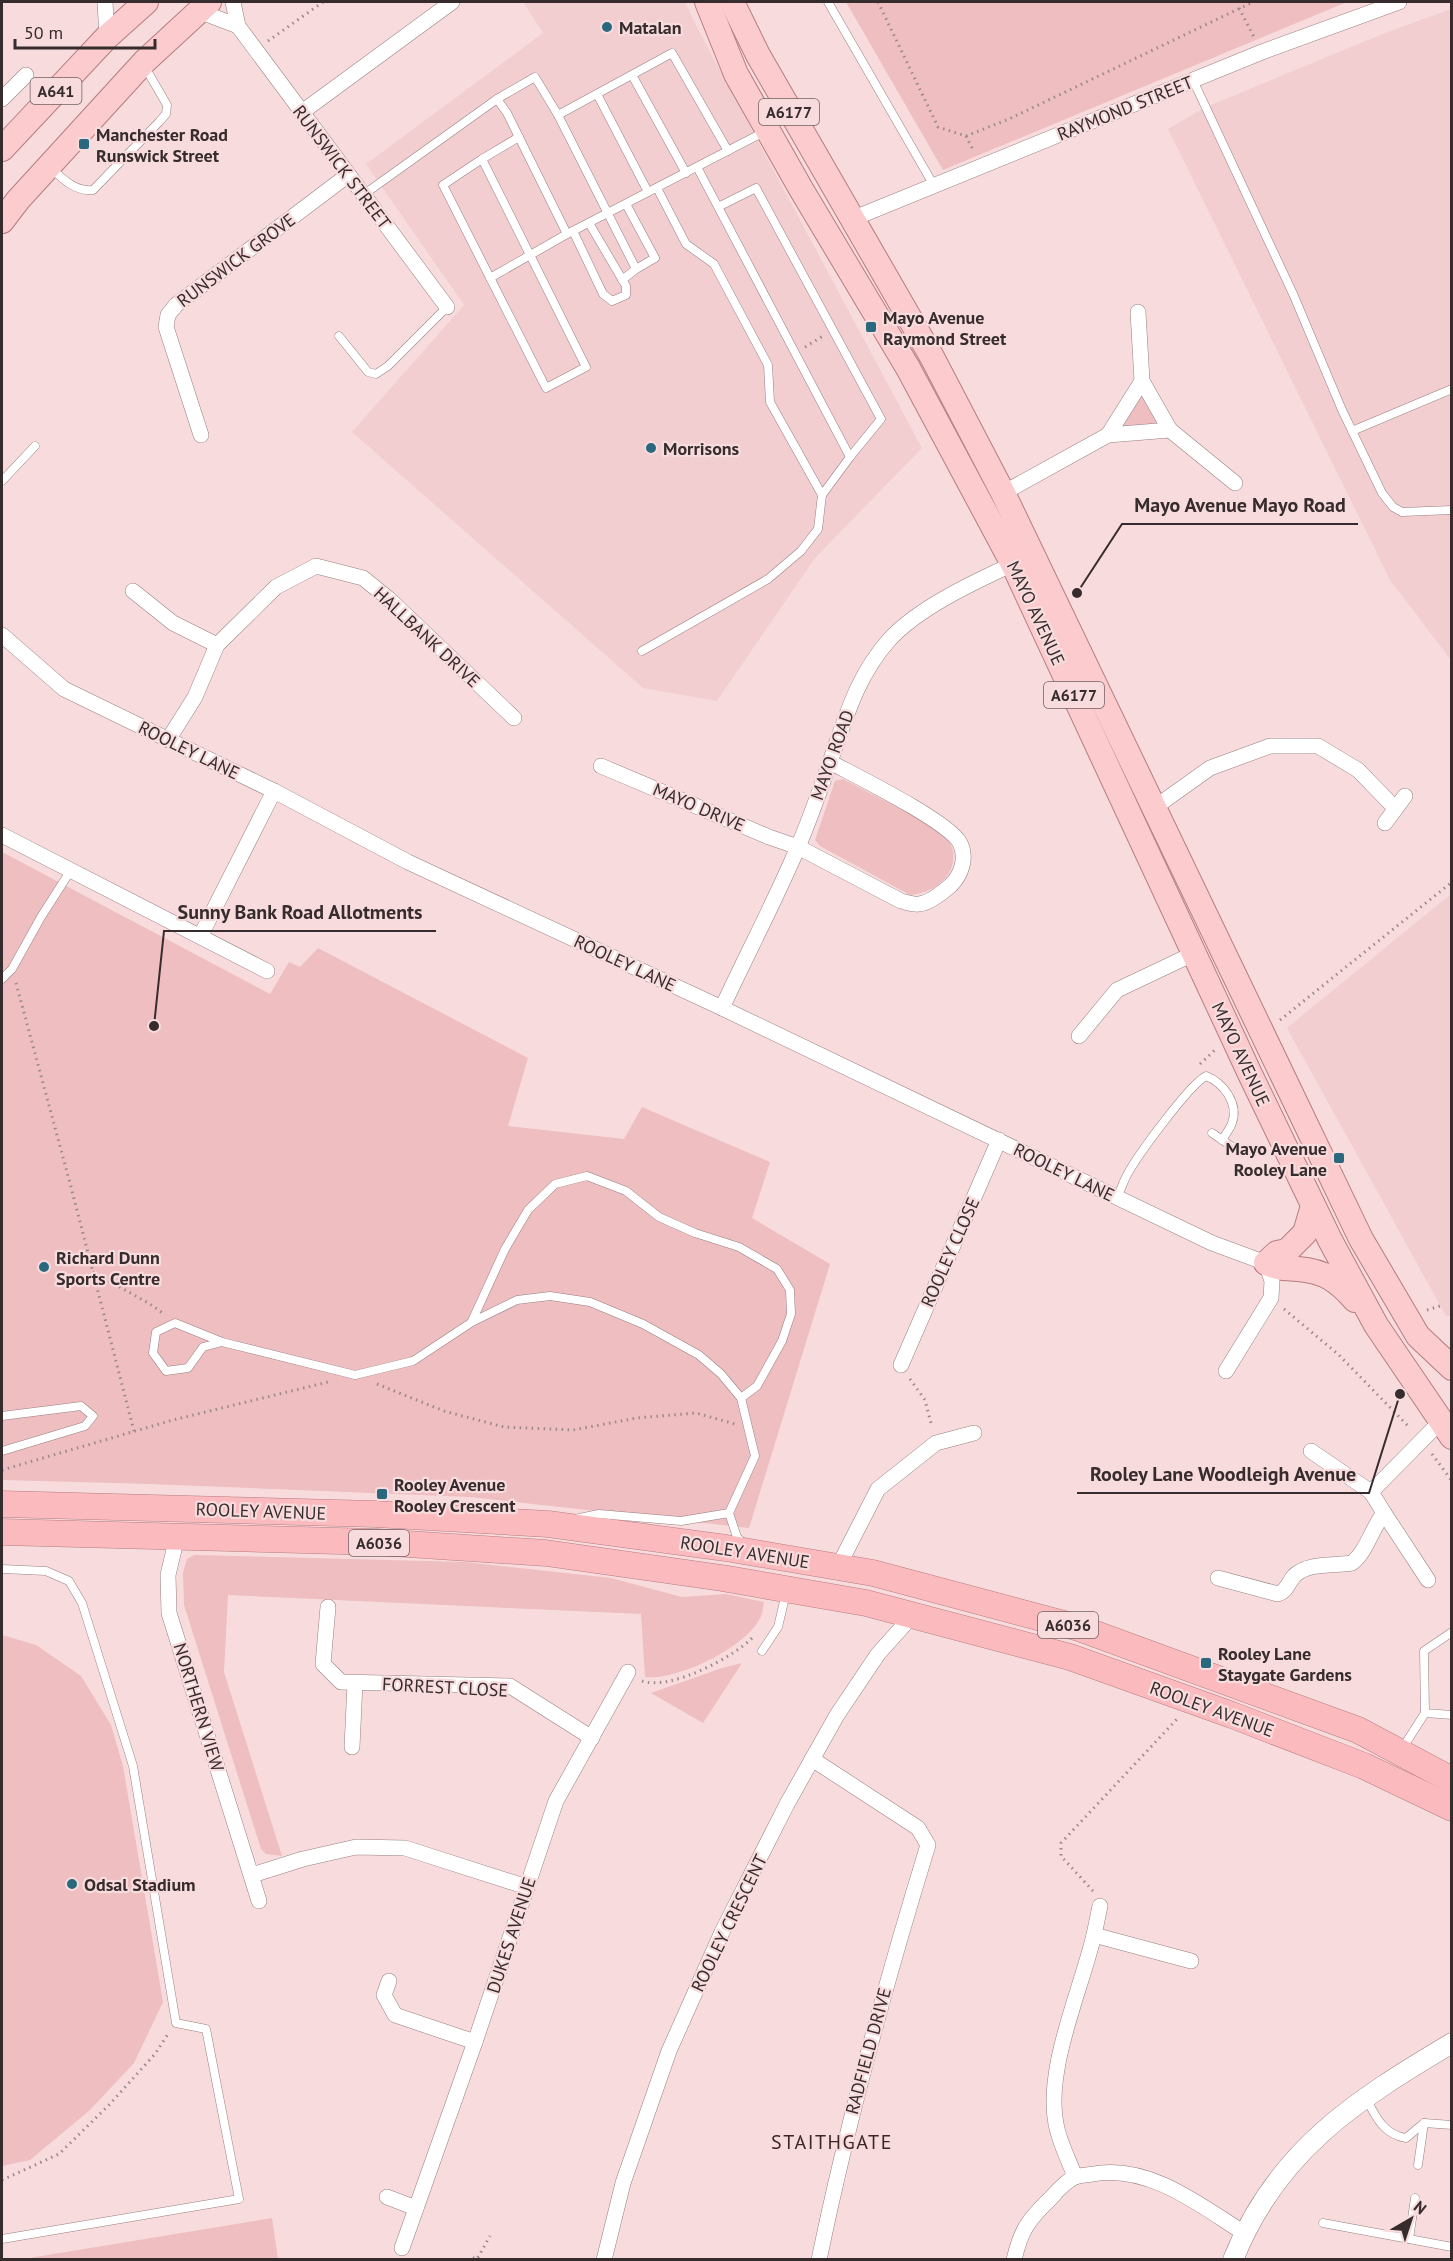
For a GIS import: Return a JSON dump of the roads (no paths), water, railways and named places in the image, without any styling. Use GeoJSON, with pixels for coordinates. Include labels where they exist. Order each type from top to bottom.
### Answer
{"type":"FeatureCollection","features":[{"type":"Feature","properties":{"kind":"highway","name":"ROOLEY AVENUE"},"geometry":{"type":"LineString","coordinates":[[2,1504],[375,1514],[549,1524],[753,1553],[873,1573],[1079,1628],[1358,1731],[1452,1780]]}},
{"type":"Feature","properties":{"kind":"highway","name":"ROOLEY AVENUE"},"geometry":{"type":"LineString","coordinates":[[2,1532],[377,1542],[546,1553],[866,1602],[1070,1657],[1364,1766],[1452,1808]]}},
{"type":"Feature","properties":{"kind":"main road","name":"A641"},"geometry":{"type":"LineString","coordinates":[[2,149],[107,37],[146,2]]}},
{"type":"Feature","properties":{"kind":"main road","name":"MAYO AVENUE"},"geometry":{"type":"LineString","coordinates":[[707,2],[736,74],[908,368],[1013,564],[1313,1206],[1376,1325],[1446,1429]]}},
{"type":"Feature","properties":{"kind":"main road","name":"MAYO AVENUE"},"geometry":{"type":"LineString","coordinates":[[732,2],[758,55],[932,357],[1003,493],[1360,1239],[1411,1312],[1418,1336],[1452,1368]]}},
{"type":"Feature","properties":{"kind":"main road","name":"A641"},"geometry":{"type":"LineString","coordinates":[[2,221],[143,63],[202,7]]}},
{"type":"Feature","properties":{"kind":"main road"},"geometry":{"type":"LineString","coordinates":[[1313,1206],[1305,1233],[1287,1251],[1277,1253],[1266,1263],[1280,1269],[1316,1271],[1340,1283],[1376,1325]]}},
{"type":"Feature","properties":{"kind":"street"},"geometry":{"type":"LineString","coordinates":[[105,2],[107,37]]}},
{"type":"Feature","properties":{"kind":"street","name":"RUNSWICK STREET"},"geometry":{"type":"LineString","coordinates":[[233,2],[238,26],[447,307]]}},
{"type":"Feature","properties":{"kind":"street"},"geometry":{"type":"LineString","coordinates":[[302,112],[452,2]]}},
{"type":"Feature","properties":{"kind":"street","name":"RAYMOND STREET"},"geometry":{"type":"LineString","coordinates":[[852,219],[933,184],[1262,52],[1400,2]]}},
{"type":"Feature","properties":{"kind":"street"},"geometry":{"type":"LineString","coordinates":[[202,7],[209,15],[238,26]]}},
{"type":"Feature","properties":{"kind":"street"},"geometry":{"type":"LineString","coordinates":[[2,99],[26,75]]}},
{"type":"Feature","properties":{"kind":"street","name":"RUNSWICK GROVE"},"geometry":{"type":"LineString","coordinates":[[201,435],[167,333],[168,315],[176,305],[348,175]]}},
{"type":"Feature","properties":{"kind":"street"},"geometry":{"type":"LineString","coordinates":[[1138,312],[1142,381],[1170,430],[1235,483]]}},
{"type":"Feature","properties":{"kind":"street"},"geometry":{"type":"LineString","coordinates":[[1108,435],[1142,381]]}},
{"type":"Feature","properties":{"kind":"street"},"geometry":{"type":"LineString","coordinates":[[1003,493],[1108,435],[1170,430]]}},
{"type":"Feature","properties":{"kind":"street","name":"MAYO ROAD"},"geometry":{"type":"LineString","coordinates":[[722,1008],[798,847],[830,762],[845,714],[859,683],[874,659],[891,638],[928,608],[1013,564]]}},
{"type":"Feature","properties":{"kind":"street","name":"HALLBANK DRIVE"},"geometry":{"type":"LineString","coordinates":[[168,740],[195,697],[217,645],[276,587],[316,566],[363,578],[389,599],[514,718]]}},
{"type":"Feature","properties":{"kind":"street"},"geometry":{"type":"LineString","coordinates":[[133,591],[173,623],[217,645]]}},
{"type":"Feature","properties":{"kind":"street","name":"ROOLEY LANE"},"geometry":{"type":"LineString","coordinates":[[2,635],[64,689],[274,791],[418,867],[722,1008],[1212,1243],[1266,1263]]}},
{"type":"Feature","properties":{"kind":"street"},"geometry":{"type":"LineString","coordinates":[[1155,808],[1210,768],[1270,746],[1318,746],[1358,770],[1400,802],[1385,823]]}},
{"type":"Feature","properties":{"kind":"street","name":"MAYO DRIVE"},"geometry":{"type":"LineString","coordinates":[[601,766],[798,847],[901,901],[919,904],[938,896],[960,874],[964,858],[959,842],[939,822],[830,762]]}},
{"type":"Feature","properties":{"kind":"street"},"geometry":{"type":"LineString","coordinates":[[201,935],[274,791]]}},
{"type":"Feature","properties":{"kind":"street"},"geometry":{"type":"LineString","coordinates":[[2,835],[201,935],[267,971]]}},
{"type":"Feature","properties":{"kind":"street"},"geometry":{"type":"LineString","coordinates":[[1079,1036],[1117,990],[1195,954]]}},
{"type":"Feature","properties":{"kind":"street","name":"ROOLEY CLOSE"},"geometry":{"type":"LineString","coordinates":[[901,1365],[999,1140]]}},
{"type":"Feature","properties":{"kind":"street"},"geometry":{"type":"LineString","coordinates":[[1226,1371],[1272,1299],[1272,1281],[1266,1263]]}},
{"type":"Feature","properties":{"kind":"street"},"geometry":{"type":"LineString","coordinates":[[1371,1492],[1422,1440],[1446,1429]]}},
{"type":"Feature","properties":{"kind":"street"},"geometry":{"type":"LineString","coordinates":[[838,1567],[878,1489],[936,1443],[974,1433]]}},
{"type":"Feature","properties":{"kind":"street"},"geometry":{"type":"LineString","coordinates":[[1311,1450],[1371,1492],[1428,1580]]}},
{"type":"Feature","properties":{"kind":"street"},"geometry":{"type":"LineString","coordinates":[[1218,1578],[1278,1594],[1284,1592],[1294,1576],[1304,1569],[1352,1563],[1358,1558],[1384,1514]]}},
{"type":"Feature","properties":{"kind":"street","name":"NORTHERN VIEW"},"geometry":{"type":"LineString","coordinates":[[177,1537],[168,1575],[169,1613],[259,1901]]}},
{"type":"Feature","properties":{"kind":"street","name":"FORREST CLOSE"},"geometry":{"type":"LineString","coordinates":[[328,1606],[323,1664],[341,1682],[510,1686],[592,1738]]}},
{"type":"Feature","properties":{"kind":"street","name":"ROOLEY CRESCENT"},"geometry":{"type":"LineString","coordinates":[[604,2259],[623,2183],[669,2051],[722,1932],[837,1715],[878,1654],[913,1615]]}},
{"type":"Feature","properties":{"kind":"street","name":"DUKES AVENUE"},"geometry":{"type":"LineString","coordinates":[[402,2248],[475,2042],[556,1801],[628,1672]]}},
{"type":"Feature","properties":{"kind":"street","name":"FORREST CLOSE"},"geometry":{"type":"LineString","coordinates":[[352,1747],[355,1683]]}},
{"type":"Feature","properties":{"kind":"street","name":"RADFIELD DRIVE"},"geometry":{"type":"LineString","coordinates":[[812,1759],[918,1828],[928,1845],[883,1992],[838,2168],[819,2259]]}},
{"type":"Feature","properties":{"kind":"street"},"geometry":{"type":"LineString","coordinates":[[252,1875],[333,1851],[356,1847],[405,1848],[526,1887]]}},
{"type":"Feature","properties":{"kind":"street"},"geometry":{"type":"LineString","coordinates":[[1075,2177],[1056,2126],[1054,2083],[1063,2044],[1086,1969],[1100,1906]]}},
{"type":"Feature","properties":{"kind":"street"},"geometry":{"type":"LineString","coordinates":[[1094,1935],[1191,1961]]}},
{"type":"Feature","properties":{"kind":"street"},"geometry":{"type":"LineString","coordinates":[[389,1981],[384,1995],[395,2015],[475,2042]]}},
{"type":"Feature","properties":{"kind":"street"},"geometry":{"type":"LineString","coordinates":[[1233,2259],[1244,2233],[1263,2200],[1299,2155],[1330,2123],[1365,2097],[1452,2043]]}},
{"type":"Feature","properties":{"kind":"street"},"geometry":{"type":"LineString","coordinates":[[1014,2259],[1018,2242],[1030,2217],[1075,2177],[1105,2172],[1154,2180],[1244,2233]]}},
{"type":"Feature","properties":{"kind":"street"},"geometry":{"type":"LineString","coordinates":[[387,2197],[416,2208]]}},
{"type":"Feature","properties":{"kind":"lane"},"geometry":{"type":"LineString","coordinates":[[828,2],[933,184]]}},
{"type":"Feature","properties":{"kind":"lane"},"geometry":{"type":"LineString","coordinates":[[558,115],[672,53],[728,151]]}},
{"type":"Feature","properties":{"kind":"lane"},"geometry":{"type":"LineString","coordinates":[[49,166],[75,188],[85,191],[93,189],[166,114],[167,105],[143,63]]}},
{"type":"Feature","properties":{"kind":"lane"},"geometry":{"type":"LineString","coordinates":[[632,75],[686,173]]}},
{"type":"Feature","properties":{"kind":"lane"},"geometry":{"type":"LineString","coordinates":[[363,195],[498,99],[535,78],[558,115],[636,269]]}},
{"type":"Feature","properties":{"kind":"lane"},"geometry":{"type":"LineString","coordinates":[[1193,80],[1294,296],[1352,431],[1382,493],[1393,507],[1402,512],[1452,510]]}},
{"type":"Feature","properties":{"kind":"lane"},"geometry":{"type":"LineString","coordinates":[[597,94],[648,192]]}},
{"type":"Feature","properties":{"kind":"lane"},"geometry":{"type":"LineString","coordinates":[[498,99],[603,294],[612,301],[626,296],[626,286],[589,223]]}},
{"type":"Feature","properties":{"kind":"lane"},"geometry":{"type":"LineString","coordinates":[[490,278],[570,233],[768,130]]}},
{"type":"Feature","properties":{"kind":"lane"},"geometry":{"type":"LineString","coordinates":[[482,159],[586,367],[546,388],[443,185],[482,159],[519,137]]}},
{"type":"Feature","properties":{"kind":"lane"},"geometry":{"type":"LineString","coordinates":[[697,167],[850,457]]}},
{"type":"Feature","properties":{"kind":"lane"},"geometry":{"type":"LineString","coordinates":[[657,188],[686,244],[714,264],[768,365],[770,402],[822,495]]}},
{"type":"Feature","properties":{"kind":"lane"},"geometry":{"type":"LineString","coordinates":[[642,651],[768,579],[801,550],[818,529],[822,495],[881,419],[756,188],[718,207]]}},
{"type":"Feature","properties":{"kind":"lane"},"geometry":{"type":"LineString","coordinates":[[622,280],[655,258],[626,204]]}},
{"type":"Feature","properties":{"kind":"lane"},"geometry":{"type":"LineString","coordinates":[[339,336],[368,372],[376,374],[388,366],[447,307]]}},
{"type":"Feature","properties":{"kind":"lane"},"geometry":{"type":"LineString","coordinates":[[1352,431],[1452,389]]}},
{"type":"Feature","properties":{"kind":"lane"},"geometry":{"type":"LineString","coordinates":[[2,481],[35,446]]}},
{"type":"Feature","properties":{"kind":"lane"},"geometry":{"type":"LineString","coordinates":[[2,979],[12,969],[71,870]]}},
{"type":"Feature","properties":{"kind":"lane"},"geometry":{"type":"LineString","coordinates":[[1118,1197],[1128,1174],[1175,1108],[1197,1081],[1206,1076],[1216,1080],[1229,1095],[1235,1112],[1232,1125],[1222,1140]]}},
{"type":"Feature","properties":{"kind":"lane"},"geometry":{"type":"LineString","coordinates":[[1212,1133],[1231,1146]]}},
{"type":"Feature","properties":{"kind":"lane"},"geometry":{"type":"LineString","coordinates":[[472,1322],[505,1249],[528,1210],[555,1184],[587,1176],[626,1191],[659,1217],[739,1247],[777,1269],[790,1290],[791,1314],[782,1341],[758,1386],[741,1398]]}},
{"type":"Feature","properties":{"kind":"lane"},"geometry":{"type":"LineString","coordinates":[[222,1342],[203,1347],[188,1368],[166,1371],[153,1353],[156,1332],[175,1323],[222,1342],[355,1375],[413,1361],[472,1322],[517,1300],[550,1296],[590,1302],[643,1324],[699,1355],[721,1374],[741,1398],[755,1456],[729,1513],[737,1537],[753,1553]]}},
{"type":"Feature","properties":{"kind":"lane"},"geometry":{"type":"LineString","coordinates":[[2,1416],[81,1406],[93,1416],[85,1426],[2,1452]]}},
{"type":"Feature","properties":{"kind":"lane"},"geometry":{"type":"LineString","coordinates":[[549,1524],[599,1514],[681,1521],[729,1513]]}},
{"type":"Feature","properties":{"kind":"lane"},"geometry":{"type":"LineString","coordinates":[[2,1569],[46,1570],[69,1581],[82,1603],[133,1766],[176,2023],[206,2029],[239,2199],[2,2239]]}},
{"type":"Feature","properties":{"kind":"lane"},"geometry":{"type":"LineString","coordinates":[[762,1651],[778,1627],[787,1589]]}},
{"type":"Feature","properties":{"kind":"lane"},"geometry":{"type":"LineString","coordinates":[[1400,1754],[1425,1713],[1424,1651],[1452,1632]]}},
{"type":"Feature","properties":{"kind":"lane"},"geometry":{"type":"LineString","coordinates":[[1425,1713],[1452,1715]]}},
{"type":"Feature","properties":{"kind":"lane"},"geometry":{"type":"LineString","coordinates":[[1365,2097],[1378,2122],[1397,2137],[1406,2138],[1424,2123],[1452,2125]]}},
{"type":"Feature","properties":{"kind":"lane"},"geometry":{"type":"LineString","coordinates":[[1418,2165],[1424,2123]]}},
{"type":"Feature","properties":{"kind":"lane"},"geometry":{"type":"LineString","coordinates":[[1409,2239],[1415,2198]]}},
{"type":"Feature","properties":{"kind":"lane"},"geometry":{"type":"LineString","coordinates":[[1323,2223],[1452,2247]]}},
{"type":"Feature","properties":{"kind":"place","name":"Matalan"},"geometry":{"type":"Point","coordinates":[607,27]}},
{"type":"Feature","properties":{"kind":"place","name":"Manchester Road Runswick Street"},"geometry":{"type":"Point","coordinates":[84,144]}},
{"type":"Feature","properties":{"kind":"place","name":"Mayo Avenue Raymond Street"},"geometry":{"type":"Point","coordinates":[871,327]}},
{"type":"Feature","properties":{"kind":"place","name":"Morrisons"},"geometry":{"type":"Point","coordinates":[651,448]}},
{"type":"Feature","properties":{"kind":"place","name":"Mayo Avenue Mayo Road"},"geometry":{"type":"Point","coordinates":[1077,593]}},
{"type":"Feature","properties":{"kind":"place","name":"Sunny Bank Road Allotments"},"geometry":{"type":"Point","coordinates":[154,1026]}},
{"type":"Feature","properties":{"kind":"place","name":"Mayo Avenue Rooley Lane"},"geometry":{"type":"Point","coordinates":[1339,1158]}},
{"type":"Feature","properties":{"kind":"place","name":"Richard Dunn Sports Centre"},"geometry":{"type":"Point","coordinates":[44,1267]}},
{"type":"Feature","properties":{"kind":"place","name":"Rooley Lane Woodleigh Avenue"},"geometry":{"type":"Point","coordinates":[1400,1394]}},
{"type":"Feature","properties":{"kind":"place","name":"Rooley Avenue Rooley Crescent"},"geometry":{"type":"Point","coordinates":[382,1494]}},
{"type":"Feature","properties":{"kind":"place","name":"Rooley Lane Staygate Gardens"},"geometry":{"type":"Point","coordinates":[1206,1663]}},
{"type":"Feature","properties":{"kind":"place","name":"Odsal Stadium"},"geometry":{"type":"Point","coordinates":[72,1884]}},
{"type":"Feature","properties":{"kind":"district","name":"STAITHGATE"},"geometry":{"type":"Point","coordinates":[832,2142]}}]}
